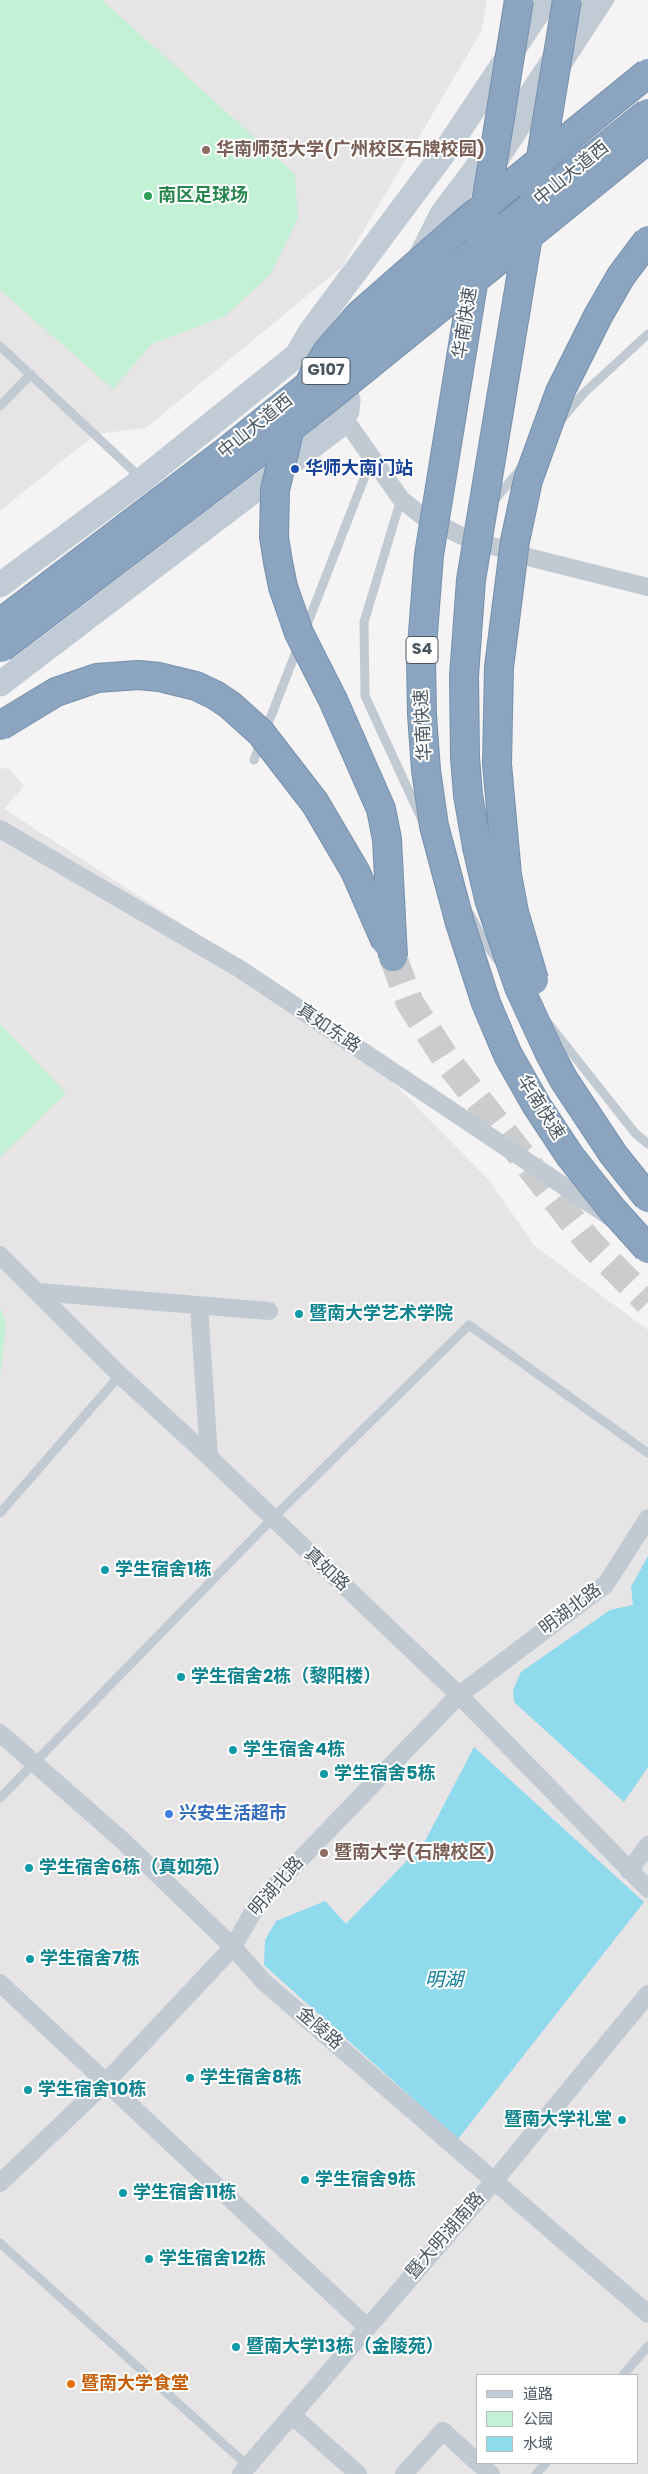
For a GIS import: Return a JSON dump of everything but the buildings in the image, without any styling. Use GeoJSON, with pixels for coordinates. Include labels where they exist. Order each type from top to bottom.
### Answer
{"type":"FeatureCollection","features":[{"type":"Feature","properties":{"kind":"highway","name":"华南快速"},"geometry":{"type":"LineString","coordinates":[[519,0],[429,555],[422,659],[422,715],[426,770],[434,826],[453,900],[486,1003],[508,1055],[536,1106],[570,1156],[612,1210],[648,1249]]}},
{"type":"Feature","properties":{"kind":"highway","name":"华南快速"},"geometry":{"type":"LineString","coordinates":[[567,0],[471,580],[466,624],[464,716],[468,795],[477,848],[489,899],[519,987],[564,1080],[613,1154],[648,1198]]}},
{"type":"Feature","properties":{"kind":"highway"},"geometry":{"type":"LineString","coordinates":[[0,726],[56,692],[97,678],[139,675],[159,676],[196,686],[215,695],[230,705],[261,733],[315,803],[355,871],[393,957],[387,839],[381,810],[333,700],[299,633],[282,587],[274,537],[274,515],[279,464],[289,428],[314,374],[327,352],[359,315],[465,222],[648,73]]}},
{"type":"Feature","properties":{"kind":"highway","name":"中山大道西"},"geometry":{"type":"LineString","coordinates":[[0,623],[228,450],[648,113]]}},
{"type":"Feature","properties":{"kind":"highway","name":"中山大道西"},"geometry":{"type":"LineString","coordinates":[[1,648],[139,545],[306,416],[648,140]]}},
{"type":"Feature","properties":{"kind":"highway"},"geometry":{"type":"LineString","coordinates":[[564,1080],[525,953],[507,875],[497,764],[499,667],[515,541],[528,480],[537,452],[560,392],[598,316],[621,276],[648,240]]}},
{"type":"Feature","properties":{"kind":"main road"},"geometry":{"type":"LineString","coordinates":[[0,585],[142,480],[297,355],[311,332],[446,150],[546,0]]}},
{"type":"Feature","properties":{"kind":"main road"},"geometry":{"type":"LineString","coordinates":[[0,684],[327,437],[357,365],[392,315],[442,214],[524,105],[594,0]]}},
{"type":"Feature","properties":{"kind":"main road"},"geometry":{"type":"LineString","coordinates":[[297,355],[327,362],[344,400]]}},
{"type":"Feature","properties":{"kind":"main road"},"geometry":{"type":"LineString","coordinates":[[253,390],[281,400],[296,412],[303,432],[296,460]]}},
{"type":"Feature","properties":{"kind":"street"},"geometry":{"type":"LineString","coordinates":[[344,400],[372,458],[401,499],[422,516],[464,537],[528,557],[648,587]]}},
{"type":"Feature","properties":{"kind":"street","name":"真如东路"},"geometry":{"type":"LineString","coordinates":[[0,829],[240,969],[648,1242]]}},
{"type":"Feature","properties":{"kind":"street","name":"真如路"},"geometry":{"type":"LineString","coordinates":[[0,1255],[120,1375],[459,1695],[648,1889]]}},
{"type":"Feature","properties":{"kind":"street"},"geometry":{"type":"LineString","coordinates":[[39,1292],[268,1311]]}},
{"type":"Feature","properties":{"kind":"street"},"geometry":{"type":"LineString","coordinates":[[199,1306],[209,1457]]}},
{"type":"Feature","properties":{"kind":"street","name":"明湖北路"},"geometry":{"type":"LineString","coordinates":[[0,2183],[106,2082],[234,1947],[258,1903],[459,1695],[606,1584],[648,1518]]}},
{"type":"Feature","properties":{"kind":"street","name":"金陵路"},"geometry":{"type":"LineString","coordinates":[[0,1734],[123,1841],[234,1947],[264,1982],[648,2314]]}},
{"type":"Feature","properties":{"kind":"street"},"geometry":{"type":"LineString","coordinates":[[629,1871],[648,1845]]}},
{"type":"Feature","properties":{"kind":"street"},"geometry":{"type":"LineString","coordinates":[[0,1983],[367,2327]]}},
{"type":"Feature","properties":{"kind":"street","name":"暨大明湖南路"},"geometry":{"type":"LineString","coordinates":[[244,2470],[293,2416],[494,2180],[648,1994]]}},
{"type":"Feature","properties":{"kind":"street"},"geometry":{"type":"LineString","coordinates":[[293,2416],[358,2474]]}},
{"type":"Feature","properties":{"kind":"street"},"geometry":{"type":"LineString","coordinates":[[404,2474],[443,2431],[476,2461]]}},
{"type":"Feature","properties":{"kind":"street"},"geometry":{"type":"LineString","coordinates":[[479,2464],[491,2474]]}},
{"type":"Feature","properties":{"kind":"lane"},"geometry":{"type":"LineString","coordinates":[[446,250],[610,0]]}},
{"type":"Feature","properties":{"kind":"lane"},"geometry":{"type":"LineString","coordinates":[[397,325],[430,275]]}},
{"type":"Feature","properties":{"kind":"lane"},"geometry":{"type":"LineString","coordinates":[[344,400],[392,334]]}},
{"type":"Feature","properties":{"kind":"lane"},"geometry":{"type":"LineString","coordinates":[[464,537],[584,393],[648,334]]}},
{"type":"Feature","properties":{"kind":"lane"},"geometry":{"type":"LineString","coordinates":[[0,346],[142,480]]}},
{"type":"Feature","properties":{"kind":"lane"},"geometry":{"type":"LineString","coordinates":[[0,406],[31,374]]}},
{"type":"Feature","properties":{"kind":"lane"},"geometry":{"type":"LineString","coordinates":[[254,760],[372,458]]}},
{"type":"Feature","properties":{"kind":"lane"},"geometry":{"type":"LineString","coordinates":[[401,499],[364,622],[365,696],[403,781],[485,943],[635,1133],[648,1144]]}},
{"type":"Feature","properties":{"kind":"lane"},"geometry":{"type":"LineString","coordinates":[[0,1798],[32,1762],[272,1519],[468,1325],[648,1453]]}},
{"type":"Feature","properties":{"kind":"lane"},"geometry":{"type":"LineString","coordinates":[[0,1513],[120,1375]]}},
{"type":"Feature","properties":{"kind":"lane"},"geometry":{"type":"LineString","coordinates":[[0,2243],[244,2470]]}},
{"type":"Feature","properties":{"kind":"lane"},"geometry":{"type":"LineString","coordinates":[[624,2374],[648,2346]]}},
{"type":"Feature","properties":{"kind":"lane"},"geometry":{"type":"LineString","coordinates":[[536,2474],[545,2464]]}},
{"type":"Feature","properties":{"kind":"shaded area","name":"华南师范大学(广州校区石牌校园)"},"geometry":{"type":"Polygon","coordinates":[[[0,0],[487,0],[481,32],[342,267],[146,428],[96,434],[0,511],[0,0]]]}},
{"type":"Feature","properties":{"kind":"shaded area","name":"暨南大学(石牌校区)"},"geometry":{"type":"Polygon","coordinates":[[[0,768],[9,769],[24,786],[4,809],[331,1020],[489,1180],[534,1245],[648,1330],[648,2474],[0,2474],[0,768]]]}},
{"type":"Feature","properties":{"kind":"green space","name":"南区足球场"},"geometry":{"type":"Polygon","coordinates":[[[0,0],[102,0],[295,174],[298,218],[270,275],[225,316],[152,344],[113,389],[0,290],[0,0]]]}},
{"type":"Feature","properties":{"kind":"green space"},"geometry":{"type":"Polygon","coordinates":[[[0,1024],[66,1093],[0,1157],[0,1024]]]}},
{"type":"Feature","properties":{"kind":"green space"},"geometry":{"type":"Polygon","coordinates":[[[0,1308],[6,1324],[0,1378],[0,1308]]]}},
{"type":"Feature","properties":{"kind":"water"},"geometry":{"type":"Polygon","coordinates":[[[648,1556],[648,1767],[624,1802],[514,1702],[513,1690],[521,1672],[610,1610],[633,1605],[631,1587],[648,1556]]]}},
{"type":"Feature","properties":{"kind":"water","name":"明湖"},"geometry":{"type":"Polygon","coordinates":[[[474,1747],[644,1902],[458,2139],[264,1965],[265,1940],[276,1921],[325,1901],[346,1924],[424,1843],[474,1747]]]}},
{"type":"Feature","properties":{"kind":"tunnel"},"geometry":{"type":"LineString","coordinates":[[393,957],[410,1003],[446,1059],[589,1242],[648,1302]]}},
{"type":"Feature","properties":{"kind":"place","name":"华南师范大学(广州校区石牌校园)"},"geometry":{"type":"Point","coordinates":[206,150]}},
{"type":"Feature","properties":{"kind":"place","name":"南区足球场"},"geometry":{"type":"Point","coordinates":[148,196]}},
{"type":"Feature","properties":{"kind":"place","name":"华师大南门站"},"geometry":{"type":"Point","coordinates":[295,469]}},
{"type":"Feature","properties":{"kind":"place","name":"暨南大学艺术学院"},"geometry":{"type":"Point","coordinates":[299,1314]}},
{"type":"Feature","properties":{"kind":"place","name":"学生宿舍1栋"},"geometry":{"type":"Point","coordinates":[105,1570]}},
{"type":"Feature","properties":{"kind":"place","name":"学生宿舍2栋（黎阳楼）"},"geometry":{"type":"Point","coordinates":[181,1677]}},
{"type":"Feature","properties":{"kind":"place","name":"学生宿舍4栋"},"geometry":{"type":"Point","coordinates":[233,1750]}},
{"type":"Feature","properties":{"kind":"place","name":"学生宿舍5栋"},"geometry":{"type":"Point","coordinates":[324,1774]}},
{"type":"Feature","properties":{"kind":"place","name":"兴安生活超市"},"geometry":{"type":"Point","coordinates":[169,1814]}},
{"type":"Feature","properties":{"kind":"place","name":"暨南大学(石牌校区)"},"geometry":{"type":"Point","coordinates":[324,1853]}},
{"type":"Feature","properties":{"kind":"place","name":"学生宿舍6栋（真如苑）"},"geometry":{"type":"Point","coordinates":[29,1868]}},
{"type":"Feature","properties":{"kind":"place","name":"学生宿舍7栋"},"geometry":{"type":"Point","coordinates":[30,1959]}},
{"type":"Feature","properties":{"kind":"place","name":"学生宿舍8栋"},"geometry":{"type":"Point","coordinates":[190,2078]}},
{"type":"Feature","properties":{"kind":"place","name":"学生宿舍10栋"},"geometry":{"type":"Point","coordinates":[28,2090]}},
{"type":"Feature","properties":{"kind":"place","name":"暨南大学礼堂"},"geometry":{"type":"Point","coordinates":[622,2120]}},
{"type":"Feature","properties":{"kind":"place","name":"学生宿舍9栋"},"geometry":{"type":"Point","coordinates":[305,2180]}},
{"type":"Feature","properties":{"kind":"place","name":"学生宿舍11栋"},"geometry":{"type":"Point","coordinates":[123,2193]}},
{"type":"Feature","properties":{"kind":"place","name":"学生宿舍12栋"},"geometry":{"type":"Point","coordinates":[149,2259]}},
{"type":"Feature","properties":{"kind":"place","name":"暨南大学13栋（金陵苑）"},"geometry":{"type":"Point","coordinates":[236,2347]}},
{"type":"Feature","properties":{"kind":"place","name":"暨南大学食堂"},"geometry":{"type":"Point","coordinates":[71,2384]}}]}
